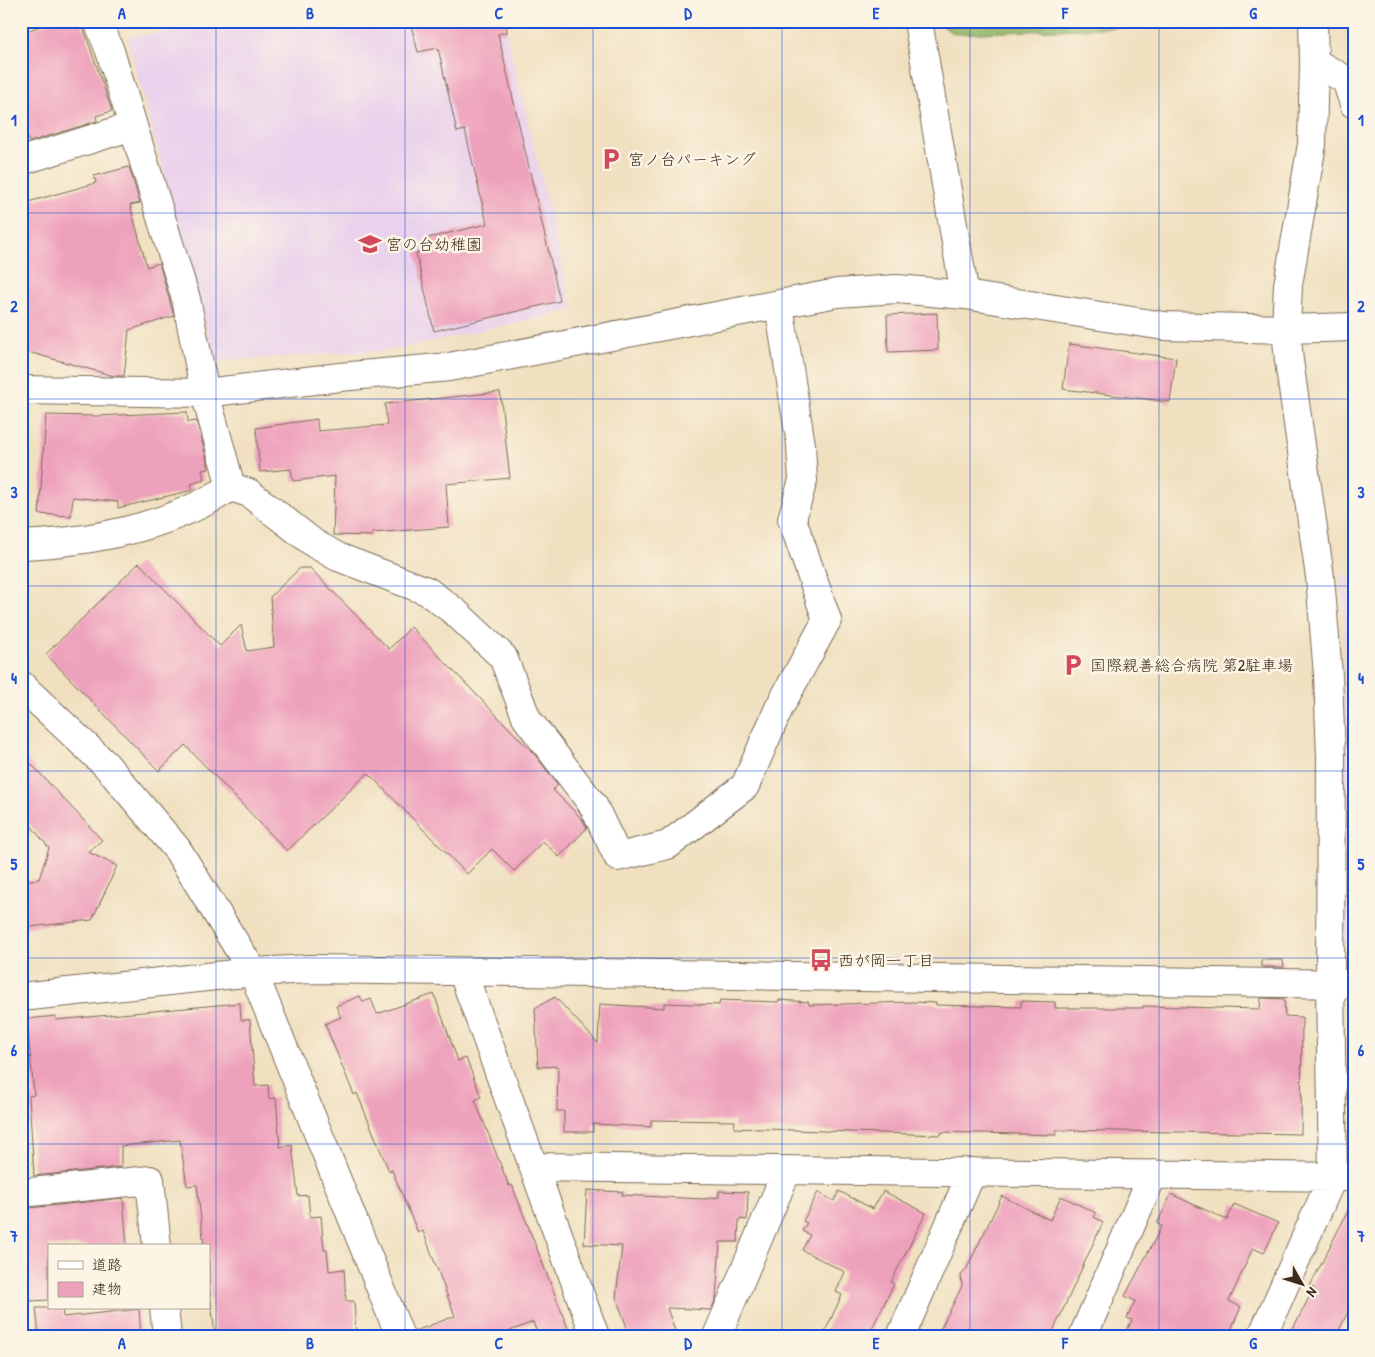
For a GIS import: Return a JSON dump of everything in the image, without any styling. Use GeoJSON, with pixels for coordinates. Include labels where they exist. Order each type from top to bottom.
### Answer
{"type":"FeatureCollection","features":[{"type":"Feature","properties":{"kind":"street"},"geometry":{"type":"LineString","coordinates":[[98,21],[110,51],[186,298],[205,393],[231,487]]}},
{"type":"Feature","properties":{"kind":"street"},"geometry":{"type":"LineString","coordinates":[[918,21],[965,296]]}},
{"type":"Feature","properties":{"kind":"street"},"geometry":{"type":"LineString","coordinates":[[1262,1336],[1344,1177],[1342,984],[1328,675],[1320,577],[1286,329],[1288,285],[1312,144],[1313,21]]}},
{"type":"Feature","properties":{"kind":"street"},"geometry":{"type":"LineString","coordinates":[[1314,62],[1346,80],[1354,104]]}},
{"type":"Feature","properties":{"kind":"street"},"geometry":{"type":"LineString","coordinates":[[21,161],[133,126]]}},
{"type":"Feature","properties":{"kind":"street"},"geometry":{"type":"LineString","coordinates":[[21,390],[205,393],[340,377],[449,367],[836,293],[897,289],[965,296],[1164,326],[1286,329],[1354,326]]}},
{"type":"Feature","properties":{"kind":"street"},"geometry":{"type":"LineString","coordinates":[[231,487],[249,493],[315,544],[338,557],[427,590],[455,612],[504,657],[527,719],[593,805],[618,857],[668,845],[745,786],[779,708],[827,620],[792,519],[803,480],[801,444],[779,305]]}},
{"type":"Feature","properties":{"kind":"street"},"geometry":{"type":"LineString","coordinates":[[21,545],[68,543],[134,529],[210,500],[231,487]]}},
{"type":"Feature","properties":{"kind":"street"},"geometry":{"type":"LineString","coordinates":[[21,685],[106,766],[177,849],[253,972],[400,1336]]}},
{"type":"Feature","properties":{"kind":"street"},"geometry":{"type":"LineString","coordinates":[[21,996],[253,972],[311,970],[1342,984]]}},
{"type":"Feature","properties":{"kind":"street"},"geometry":{"type":"LineString","coordinates":[[463,973],[595,1336]]}},
{"type":"Feature","properties":{"kind":"street"},"geometry":{"type":"LineString","coordinates":[[534,1167],[1344,1177]]}},
{"type":"Feature","properties":{"kind":"street"},"geometry":{"type":"LineString","coordinates":[[717,1336],[787,1170]]}},
{"type":"Feature","properties":{"kind":"street"},"geometry":{"type":"LineString","coordinates":[[901,1336],[972,1172]]}},
{"type":"Feature","properties":{"kind":"street"},"geometry":{"type":"LineString","coordinates":[[1083,1336],[1153,1174]]}},
{"type":"Feature","properties":{"kind":"street"},"geometry":{"type":"LineString","coordinates":[[21,1193],[150,1180],[157,1244]]}},
{"type":"Feature","properties":{"kind":"street"},"geometry":{"type":"LineString","coordinates":[[164,1310],[167,1336]]}},
{"type":"Feature","properties":{"kind":"shaded area","name":"宮の台幼稚園"},"geometry":{"type":"Polygon","coordinates":[[[234,21],[305,21],[307,32],[346,21],[504,21],[573,310],[393,350],[215,361],[127,37],[234,21]]]}},
{"type":"Feature","properties":{"kind":"shaded area"},"geometry":{"type":"Polygon","coordinates":[[[1341,573],[1354,581],[1354,949],[1344,944],[1342,793],[1344,620],[1341,573]]]}},
{"type":"Feature","properties":{"kind":"green space"},"geometry":{"type":"Polygon","coordinates":[[[935,21],[1145,21],[1131,27],[954,34],[935,21]]]}},
{"type":"Feature","properties":{"kind":"building"},"geometry":{"type":"Polygon","coordinates":[[[54,21],[81,21],[112,111],[96,116],[97,121],[29,142],[21,119],[21,33],[54,21]]]}},
{"type":"Feature","properties":{"kind":"building"},"geometry":{"type":"Polygon","coordinates":[[[410,21],[506,21],[507,32],[498,34],[560,301],[434,331],[416,253],[430,250],[428,238],[487,224],[465,130],[457,132],[438,48],[418,52],[410,21]]]}},
{"type":"Feature","properties":{"kind":"building"},"geometry":{"type":"Polygon","coordinates":[[[129,167],[140,203],[130,205],[147,267],[159,263],[174,316],[129,330],[124,376],[114,376],[21,350],[21,204],[96,183],[94,176],[129,167]]]}},
{"type":"Feature","properties":{"kind":"building"},"geometry":{"type":"Polygon","coordinates":[[[937,313],[938,350],[888,352],[887,315],[937,313]]]}},
{"type":"Feature","properties":{"kind":"building"},"geometry":{"type":"Polygon","coordinates":[[[1069,344],[1176,358],[1170,402],[1063,389],[1069,344]]]}},
{"type":"Feature","properties":{"kind":"building"},"geometry":{"type":"Polygon","coordinates":[[[500,392],[510,478],[446,484],[449,527],[372,533],[372,536],[333,535],[335,476],[293,481],[291,469],[260,472],[256,428],[317,419],[318,431],[387,425],[385,404],[500,392]]]}},
{"type":"Feature","properties":{"kind":"building"},"geometry":{"type":"Polygon","coordinates":[[[187,412],[188,422],[197,421],[209,469],[202,470],[204,480],[191,484],[193,490],[118,508],[118,502],[73,497],[71,516],[39,514],[46,415],[95,416],[187,412]]]}},
{"type":"Feature","properties":{"kind":"building"},"geometry":{"type":"Polygon","coordinates":[[[139,563],[220,646],[241,625],[247,651],[274,647],[270,597],[300,568],[310,568],[389,649],[411,627],[536,756],[558,785],[553,790],[582,819],[587,828],[559,857],[543,841],[514,871],[492,849],[467,874],[368,773],[287,851],[185,745],[159,771],[46,654],[139,563]]]}},
{"type":"Feature","properties":{"kind":"building"},"geometry":{"type":"Polygon","coordinates":[[[21,753],[102,840],[88,852],[117,866],[92,920],[21,928],[21,881],[39,879],[49,848],[28,822],[21,822],[21,753]]]}},
{"type":"Feature","properties":{"kind":"building"},"geometry":{"type":"Polygon","coordinates":[[[1261,960],[1283,960],[1284,967],[1261,967],[1261,960]]]}},
{"type":"Feature","properties":{"kind":"building"},"geometry":{"type":"Polygon","coordinates":[[[434,994],[458,1061],[466,1058],[481,1097],[475,1100],[509,1186],[512,1185],[571,1336],[538,1336],[533,1322],[497,1336],[415,1336],[415,1331],[455,1316],[423,1231],[418,1233],[392,1170],[389,1171],[357,1093],[354,1095],[325,1024],[341,1017],[336,1006],[360,996],[363,1002],[371,999],[377,1014],[434,994]]]}},
{"type":"Feature","properties":{"kind":"building"},"geometry":{"type":"Polygon","coordinates":[[[555,997],[598,1043],[600,1004],[664,1008],[664,1003],[719,1005],[720,1000],[778,1002],[779,1000],[809,1002],[809,1005],[912,1002],[936,1003],[936,1005],[1021,1007],[1021,1001],[1055,1002],[1055,1008],[1143,1008],[1143,1006],[1260,1009],[1261,998],[1284,999],[1285,1016],[1302,1017],[1301,1134],[1056,1130],[1056,1135],[942,1132],[941,1135],[734,1128],[735,1121],[651,1120],[651,1127],[593,1124],[593,1132],[564,1132],[564,1111],[557,1111],[558,1066],[538,1067],[535,1008],[555,997]]]}},
{"type":"Feature","properties":{"kind":"building"},"geometry":{"type":"Polygon","coordinates":[[[240,1003],[241,1020],[250,1020],[255,1086],[268,1085],[269,1099],[276,1098],[280,1147],[292,1145],[298,1196],[308,1195],[310,1217],[321,1216],[324,1250],[327,1250],[329,1271],[344,1269],[346,1301],[354,1301],[356,1336],[215,1336],[210,1293],[210,1244],[204,1244],[197,1185],[187,1186],[180,1140],[121,1146],[121,1167],[34,1176],[29,1096],[34,1095],[27,1019],[56,1016],[56,1020],[240,1003]]]}},
{"type":"Feature","properties":{"kind":"building"},"geometry":{"type":"Polygon","coordinates":[[[587,1190],[623,1192],[622,1195],[704,1199],[719,1197],[719,1191],[748,1192],[747,1220],[739,1219],[738,1242],[720,1242],[716,1298],[711,1310],[667,1308],[677,1336],[630,1336],[616,1297],[622,1246],[584,1244],[587,1190]]]}},
{"type":"Feature","properties":{"kind":"building"},"geometry":{"type":"Polygon","coordinates":[[[839,1191],[873,1209],[883,1191],[926,1213],[891,1282],[894,1284],[868,1336],[823,1336],[842,1295],[836,1292],[845,1272],[802,1250],[810,1235],[802,1231],[807,1223],[803,1221],[818,1192],[834,1201],[839,1191]]]}},
{"type":"Feature","properties":{"kind":"building"},"geometry":{"type":"Polygon","coordinates":[[[1171,1194],[1227,1220],[1234,1204],[1278,1223],[1264,1253],[1253,1248],[1229,1301],[1241,1307],[1228,1336],[1124,1336],[1132,1320],[1127,1318],[1135,1301],[1125,1296],[1162,1226],[1157,1224],[1171,1194]]]}},
{"type":"Feature","properties":{"kind":"building"},"geometry":{"type":"Polygon","coordinates":[[[1002,1196],[1050,1220],[1061,1196],[1096,1213],[1094,1217],[1103,1222],[1051,1336],[937,1336],[962,1286],[961,1275],[966,1270],[1002,1196]]]}},
{"type":"Feature","properties":{"kind":"building"},"geometry":{"type":"Polygon","coordinates":[[[123,1198],[127,1244],[48,1244],[48,1300],[30,1301],[21,1209],[123,1198]]]}},
{"type":"Feature","properties":{"kind":"building"},"geometry":{"type":"Polygon","coordinates":[[[1354,1199],[1354,1300],[1336,1336],[1289,1336],[1314,1288],[1310,1286],[1354,1199]]]}},
{"type":"Feature","properties":{"kind":"building"},"geometry":{"type":"Polygon","coordinates":[[[36,1308],[62,1310],[63,1317],[139,1310],[141,1336],[39,1336],[36,1308]]]}},
{"type":"Feature","properties":{"kind":"place","name":"宮ノ台パーキング"},"geometry":{"type":"Point","coordinates":[611,159]}},
{"type":"Feature","properties":{"kind":"place","name":"宮の台幼稚園"},"geometry":{"type":"Point","coordinates":[370,244]}},
{"type":"Feature","properties":{"kind":"place","name":"国際親善総合病院 第2駐車場"},"geometry":{"type":"Point","coordinates":[1073,665]}},
{"type":"Feature","properties":{"kind":"place","name":"西が岡一丁目"},"geometry":{"type":"Point","coordinates":[821,960]}}]}
